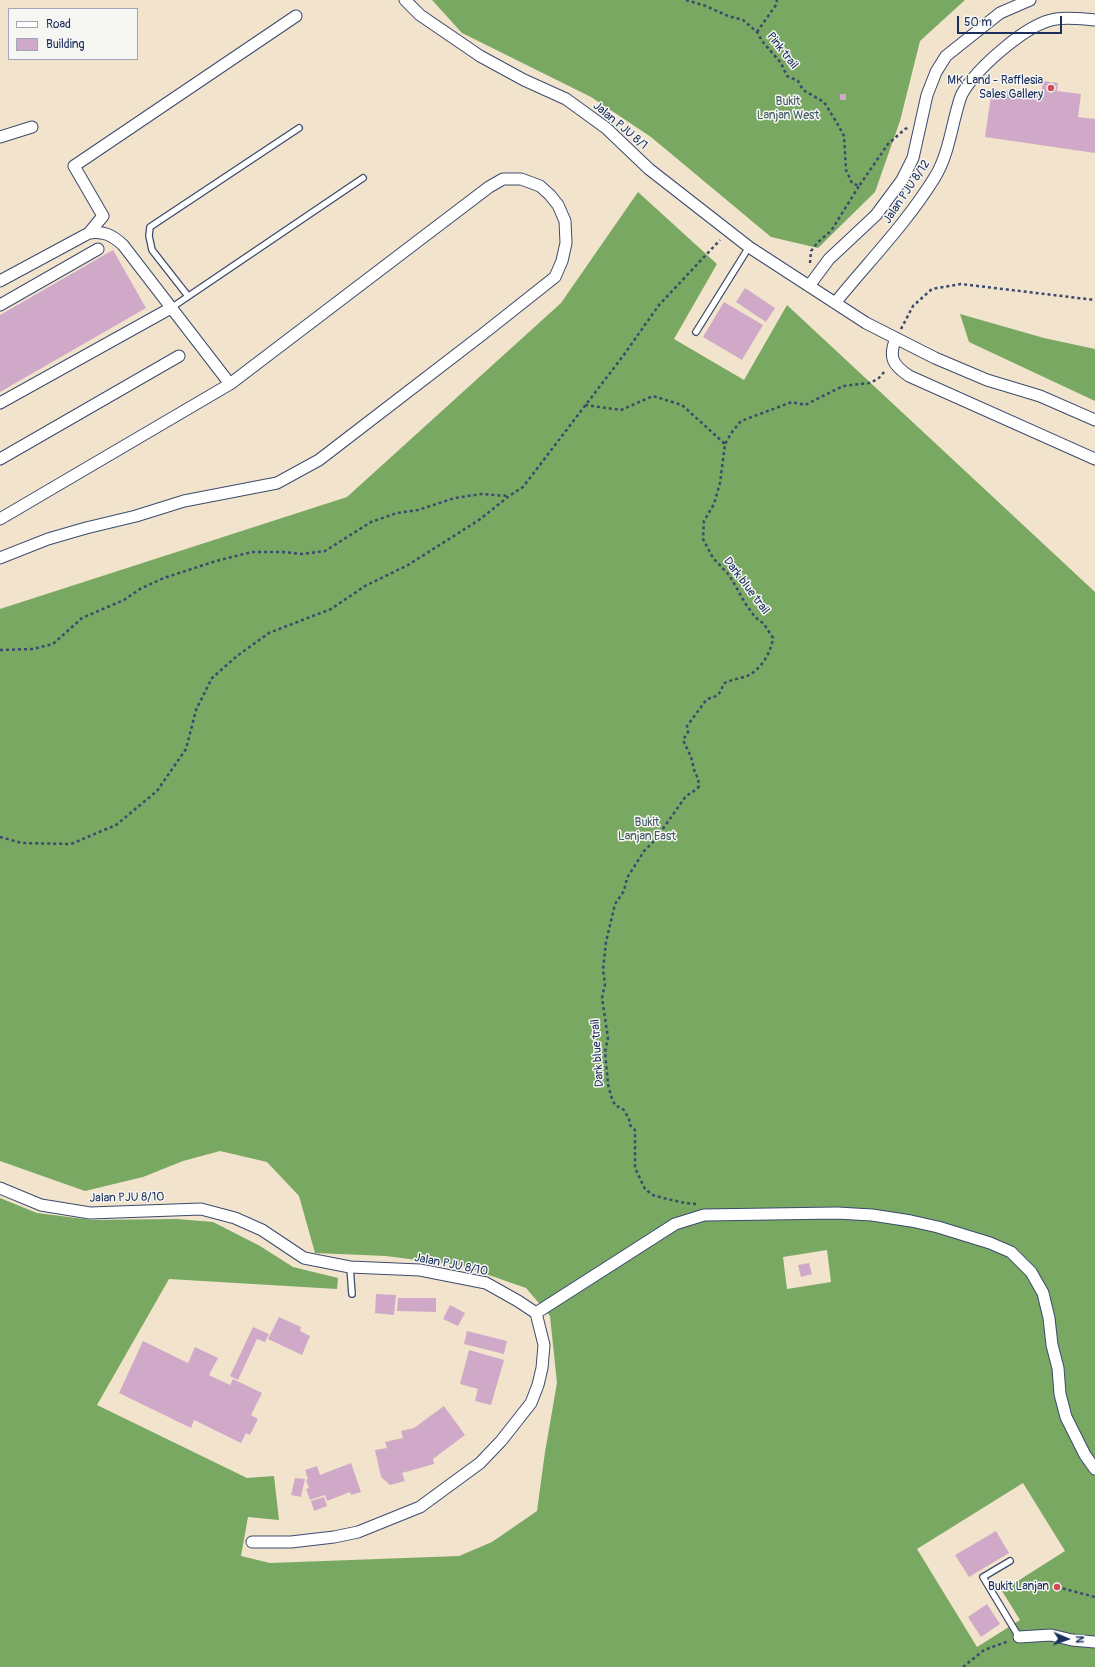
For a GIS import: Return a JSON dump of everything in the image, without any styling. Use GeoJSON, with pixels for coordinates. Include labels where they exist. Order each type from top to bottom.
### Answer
{"type":"FeatureCollection","features":[{"type":"Feature","properties":{"kind":"street","name":"Jalan PJU 8/1"},"geometry":{"type":"LineString","coordinates":[[405,0],[420,15],[480,56],[524,80],[566,99],[606,128],[649,169],[749,247],[866,324],[936,358],[987,380],[1040,396],[1095,420]]}},
{"type":"Feature","properties":{"kind":"street","name":"Jalan PJU 8/12"},"geometry":{"type":"LineString","coordinates":[[809,286],[829,259],[876,215],[902,180],[913,158],[927,95],[936,72],[946,56],[1000,13],[1030,0]]}},
{"type":"Feature","properties":{"kind":"street"},"geometry":{"type":"LineString","coordinates":[[89,233],[103,216],[74,166],[296,16]]}},
{"type":"Feature","properties":{"kind":"street","name":"Jalan PJU 8/12"},"geometry":{"type":"LineString","coordinates":[[835,303],[898,231],[924,196],[940,169],[962,94],[980,70],[1028,30],[1041,24],[1055,19],[1095,20]]}},
{"type":"Feature","properties":{"kind":"street"},"geometry":{"type":"LineString","coordinates":[[0,137],[32,127]]}},
{"type":"Feature","properties":{"kind":"street"},"geometry":{"type":"LineString","coordinates":[[0,519],[230,384],[483,192],[503,179],[521,179],[540,186],[558,205],[565,221],[566,243],[562,261],[555,277],[319,460],[277,482],[184,501],[136,516],[48,539],[0,558]]}},
{"type":"Feature","properties":{"kind":"street"},"geometry":{"type":"LineString","coordinates":[[0,281],[89,233],[98,232],[115,238],[123,246],[230,384]]}},
{"type":"Feature","properties":{"kind":"street"},"geometry":{"type":"LineString","coordinates":[[0,305],[98,249]]}},
{"type":"Feature","properties":{"kind":"street"},"geometry":{"type":"LineString","coordinates":[[0,403],[171,308]]}},
{"type":"Feature","properties":{"kind":"street"},"geometry":{"type":"LineString","coordinates":[[896,338],[891,350],[893,362],[899,369],[909,376],[1095,459]]}},
{"type":"Feature","properties":{"kind":"street"},"geometry":{"type":"LineString","coordinates":[[0,459],[179,356]]}},
{"type":"Feature","properties":{"kind":"street","name":"Jalan PJU 8/10"},"geometry":{"type":"LineString","coordinates":[[0,1188],[41,1205],[90,1213],[201,1209],[235,1218],[262,1230],[304,1258],[350,1267],[420,1270],[486,1284],[518,1301],[536,1313]]}},
{"type":"Feature","properties":{"kind":"street"},"geometry":{"type":"LineString","coordinates":[[252,1542],[291,1542],[334,1537],[358,1532],[420,1506],[480,1463],[502,1442],[531,1403],[538,1385],[542,1368],[544,1345],[536,1313],[675,1224],[704,1215],[820,1212],[872,1215],[938,1227],[990,1243],[1011,1252],[1031,1272],[1043,1293],[1049,1318],[1052,1345],[1058,1368],[1060,1394],[1066,1417],[1085,1455],[1095,1469]]}},
{"type":"Feature","properties":{"kind":"street"},"geometry":{"type":"LineString","coordinates":[[1019,1637],[1051,1635],[1072,1640],[1095,1642]]}},
{"type":"Feature","properties":{"kind":"lane"},"geometry":{"type":"LineString","coordinates":[[188,296],[152,250],[149,236],[150,227],[299,128]]}},
{"type":"Feature","properties":{"kind":"lane"},"geometry":{"type":"LineString","coordinates":[[171,308],[362,178]]}},
{"type":"Feature","properties":{"kind":"lane"},"geometry":{"type":"LineString","coordinates":[[696,332],[749,247]]}},
{"type":"Feature","properties":{"kind":"lane"},"geometry":{"type":"LineString","coordinates":[[350,1267],[352,1294]]}},
{"type":"Feature","properties":{"kind":"lane"},"geometry":{"type":"LineString","coordinates":[[1010,1561],[983,1577],[1019,1637]]}},
{"type":"Feature","properties":{"kind":"path","name":"Pink trail"},"geometry":{"type":"LineString","coordinates":[[686,0],[743,20],[757,32],[762,41],[781,63],[787,76],[798,81],[803,90],[824,102],[831,111],[844,136],[846,170],[852,183],[859,186]]}},
{"type":"Feature","properties":{"kind":"path"},"geometry":{"type":"LineString","coordinates":[[757,32],[776,5],[777,0]]}},
{"type":"Feature","properties":{"kind":"path"},"geometry":{"type":"LineString","coordinates":[[810,265],[811,251],[818,242],[831,232],[859,186],[888,144],[905,129],[921,124]]}},
{"type":"Feature","properties":{"kind":"path"},"geometry":{"type":"LineString","coordinates":[[0,837],[22,843],[71,844],[116,825],[157,791],[186,749],[196,710],[212,678],[237,656],[269,633],[331,610],[365,586],[408,565],[479,520],[509,496],[524,487],[659,305],[729,230]]}},
{"type":"Feature","properties":{"kind":"path"},"geometry":{"type":"LineString","coordinates":[[896,338],[913,306],[932,289],[961,284],[1095,300]]}},
{"type":"Feature","properties":{"kind":"path","name":"Dark blue trail"},"geometry":{"type":"LineString","coordinates":[[704,1215],[696,1204],[653,1195],[645,1189],[635,1168],[635,1130],[630,1125],[629,1119],[624,1110],[615,1105],[608,1084],[605,1052],[608,1038],[602,998],[607,933],[615,904],[624,892],[626,878],[644,851],[656,840],[686,796],[697,790],[699,786],[691,757],[683,740],[688,732],[687,726],[707,699],[716,698],[721,692],[723,684],[735,678],[746,676],[762,664],[772,649],[774,638],[764,624],[755,617],[744,603],[729,575],[707,550],[703,539],[704,522],[714,504],[720,483],[725,444],[741,421],[792,402],[805,405],[843,386],[869,383],[878,379],[893,362]]}},
{"type":"Feature","properties":{"kind":"path"},"geometry":{"type":"LineString","coordinates":[[586,405],[621,410],[653,396],[682,405],[725,444]]}},
{"type":"Feature","properties":{"kind":"path"},"geometry":{"type":"LineString","coordinates":[[0,650],[33,649],[53,644],[82,618],[124,600],[140,589],[164,578],[216,561],[252,552],[283,552],[302,554],[325,551],[371,522],[396,513],[418,510],[455,498],[481,494],[509,496]]}},
{"type":"Feature","properties":{"kind":"path"},"geometry":{"type":"LineString","coordinates":[[1057,1587],[1095,1597]]}},
{"type":"Feature","properties":{"kind":"path"},"geometry":{"type":"LineString","coordinates":[[963,1667],[984,1650],[1019,1637]]}},
{"type":"Feature","properties":{"kind":"green space","name":"Bukit Lanjan West"},"geometry":{"type":"Polygon","coordinates":[[[432,0],[965,0],[920,41],[900,121],[875,192],[818,248],[771,237],[651,137],[591,97],[462,33],[432,0]]]}},
{"type":"Feature","properties":{"kind":"green space","name":"Bukit Lanjan East"},"geometry":{"type":"Polygon","coordinates":[[[638,192],[717,264],[674,339],[744,380],[787,305],[1095,592],[1095,1667],[0,1667],[0,1198],[37,1213],[92,1220],[177,1219],[213,1222],[260,1246],[293,1267],[338,1278],[337,1289],[169,1279],[97,1405],[247,1478],[274,1476],[279,1520],[248,1517],[241,1556],[270,1563],[459,1556],[492,1542],[537,1511],[545,1452],[557,1383],[550,1316],[526,1288],[463,1266],[386,1256],[315,1253],[299,1196],[267,1162],[220,1151],[183,1161],[143,1177],[85,1191],[0,1161],[0,609],[347,497],[561,303],[638,192]],[[827,1250],[783,1257],[787,1289],[831,1282],[827,1250]],[[1023,1483],[917,1549],[977,1647],[1020,1620],[1002,1591],[1065,1551],[1023,1483]]]}},
{"type":"Feature","properties":{"kind":"green space"},"geometry":{"type":"Polygon","coordinates":[[[960,314],[1044,338],[1095,349],[1095,401],[969,342],[960,314]]]}},
{"type":"Feature","properties":{"kind":"building"},"geometry":{"type":"Polygon","coordinates":[[[1043,81],[1058,83],[1057,91],[1081,94],[1078,117],[1095,119],[1095,153],[985,137],[992,89],[1041,95],[1043,81]]]}},
{"type":"Feature","properties":{"kind":"building"},"geometry":{"type":"Polygon","coordinates":[[[840,94],[846,94],[846,100],[840,100],[840,94]]]}},
{"type":"Feature","properties":{"kind":"building"},"geometry":{"type":"Polygon","coordinates":[[[113,250],[146,308],[0,392],[0,315],[113,250]]]}},
{"type":"Feature","properties":{"kind":"building"},"geometry":{"type":"Polygon","coordinates":[[[745,288],[775,308],[766,322],[736,302],[745,288]]]}},
{"type":"Feature","properties":{"kind":"building"},"geometry":{"type":"Polygon","coordinates":[[[724,302],[763,325],[742,360],[703,337],[724,302]]]}},
{"type":"Feature","properties":{"kind":"building"},"geometry":{"type":"Polygon","coordinates":[[[809,1263],[812,1274],[801,1277],[798,1265],[809,1263]]]}},
{"type":"Feature","properties":{"kind":"building"},"geometry":{"type":"Polygon","coordinates":[[[376,1294],[396,1295],[394,1315],[375,1313],[376,1294]]]}},
{"type":"Feature","properties":{"kind":"building"},"geometry":{"type":"Polygon","coordinates":[[[398,1298],[436,1298],[436,1312],[397,1311],[398,1298]]]}},
{"type":"Feature","properties":{"kind":"building"},"geometry":{"type":"Polygon","coordinates":[[[450,1305],[465,1313],[458,1326],[443,1319],[450,1305]]]}},
{"type":"Feature","properties":{"kind":"building"},"geometry":{"type":"Polygon","coordinates":[[[279,1317],[301,1327],[300,1331],[310,1336],[302,1355],[268,1339],[279,1317]]]}},
{"type":"Feature","properties":{"kind":"building"},"geometry":{"type":"Polygon","coordinates":[[[253,1327],[269,1334],[265,1342],[257,1339],[238,1380],[230,1376],[253,1327]]]}},
{"type":"Feature","properties":{"kind":"building"},"geometry":{"type":"Polygon","coordinates":[[[467,1331],[507,1341],[504,1354],[464,1344],[467,1331]]]}},
{"type":"Feature","properties":{"kind":"building"},"geometry":{"type":"Polygon","coordinates":[[[143,1341],[188,1363],[195,1347],[218,1358],[209,1375],[230,1385],[233,1379],[262,1393],[251,1415],[258,1419],[250,1435],[246,1433],[241,1443],[194,1420],[191,1428],[119,1393],[143,1341]]]}},
{"type":"Feature","properties":{"kind":"building"},"geometry":{"type":"Polygon","coordinates":[[[469,1350],[504,1360],[491,1405],[475,1401],[478,1389],[460,1384],[469,1350]]]}},
{"type":"Feature","properties":{"kind":"building"},"geometry":{"type":"Polygon","coordinates":[[[444,1406],[465,1435],[433,1459],[434,1464],[402,1473],[405,1481],[390,1485],[381,1477],[375,1450],[387,1448],[385,1442],[403,1438],[401,1431],[414,1428],[444,1406]]]}},
{"type":"Feature","properties":{"kind":"building"},"geometry":{"type":"Polygon","coordinates":[[[351,1463],[361,1492],[351,1495],[350,1492],[327,1501],[325,1495],[310,1500],[306,1489],[309,1488],[305,1470],[317,1466],[320,1475],[351,1463]]]}},
{"type":"Feature","properties":{"kind":"building"},"geometry":{"type":"Polygon","coordinates":[[[295,1478],[305,1479],[301,1497],[291,1495],[295,1478]]]}},
{"type":"Feature","properties":{"kind":"building"},"geometry":{"type":"Polygon","coordinates":[[[324,1497],[327,1506],[314,1511],[311,1501],[324,1497]]]}},
{"type":"Feature","properties":{"kind":"building"},"geometry":{"type":"Polygon","coordinates":[[[996,1531],[1009,1553],[969,1577],[955,1555],[996,1531]]]}},
{"type":"Feature","properties":{"kind":"building"},"geometry":{"type":"Polygon","coordinates":[[[987,1604],[1000,1624],[981,1637],[968,1617],[987,1604]]]}},
{"type":"Feature","properties":{"kind":"place","name":"MK Land - Rafflesia Sales Gallery"},"geometry":{"type":"Point","coordinates":[1051,88]}},
{"type":"Feature","properties":{"kind":"place","name":"Bukit Lanjan"},"geometry":{"type":"Point","coordinates":[1057,1587]}}]}
